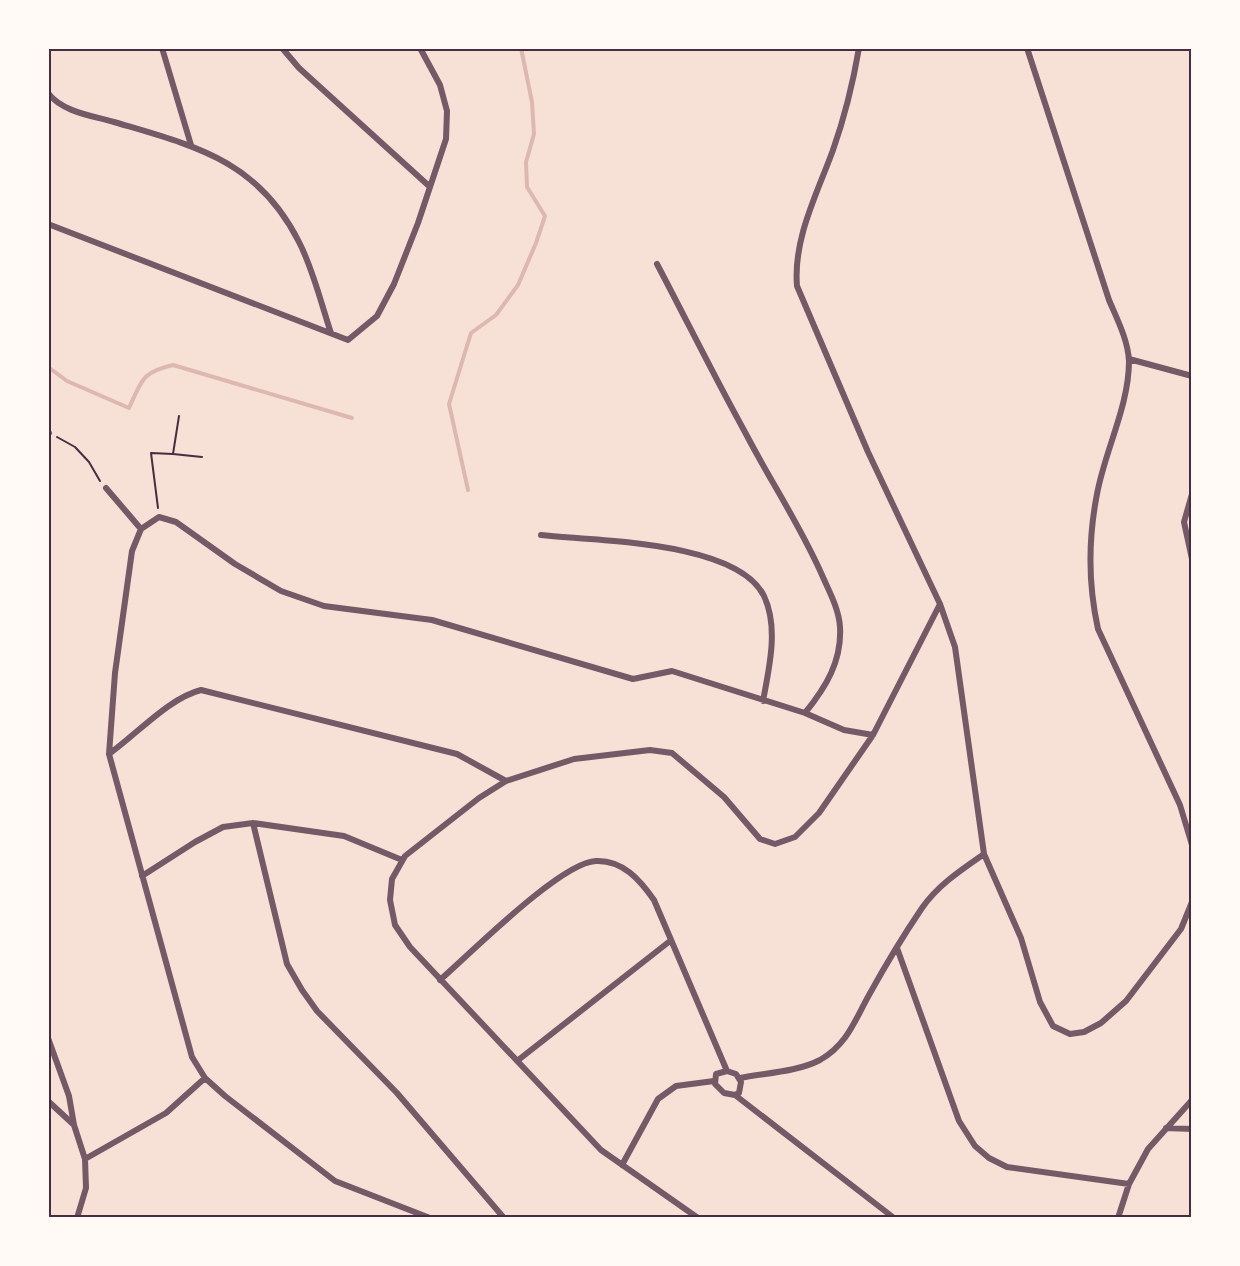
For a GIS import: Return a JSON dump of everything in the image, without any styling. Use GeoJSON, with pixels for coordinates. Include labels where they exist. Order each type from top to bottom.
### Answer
{"type":"FeatureCollection","features":[{"type":"Feature","properties":{"kind":"street"},"geometry":{"type":"LineString","coordinates":[[162,48],[191,145]]}},
{"type":"Feature","properties":{"kind":"street"},"geometry":{"type":"LineString","coordinates":[[282,48],[299,68],[429,186]]}},
{"type":"Feature","properties":{"kind":"street"},"geometry":{"type":"LineString","coordinates":[[48,224],[348,340],[377,316],[394,284],[418,223],[446,139],[447,111],[440,85],[420,48]]}},
{"type":"Feature","properties":{"kind":"street"},"geometry":{"type":"LineString","coordinates":[[859,48],[852,93],[801,237],[795,263],[797,286],[868,452],[940,604],[955,647],[984,854],[1021,938],[1040,1002],[1053,1026],[1061,1032],[1084,1032],[1101,1023],[1126,1001],[1181,929],[1192,902]]}},
{"type":"Feature","properties":{"kind":"street"},"geometry":{"type":"LineString","coordinates":[[1026,48],[1109,300],[1123,333],[1129,360],[1127,387],[1097,493],[1089,567],[1092,602],[1098,630],[1180,806],[1192,845]]}},
{"type":"Feature","properties":{"kind":"street"},"geometry":{"type":"LineString","coordinates":[[48,93],[69,109],[191,145],[256,181],[279,207],[300,243],[330,333]]}},
{"type":"Feature","properties":{"kind":"street"},"geometry":{"type":"LineString","coordinates":[[657,264],[746,435],[801,527],[832,596],[840,623],[840,645],[836,662],[822,691],[805,713]]}},
{"type":"Feature","properties":{"kind":"street"},"geometry":{"type":"LineString","coordinates":[[1129,360],[1192,376]]}},
{"type":"Feature","properties":{"kind":"street"},"geometry":{"type":"LineString","coordinates":[[106,488],[141,529]]}},
{"type":"Feature","properties":{"kind":"street"},"geometry":{"type":"LineString","coordinates":[[1192,494],[1184,522],[1192,559]]}},
{"type":"Feature","properties":{"kind":"street"},"geometry":{"type":"LineString","coordinates":[[430,1218],[335,1181],[205,1078],[192,1057],[109,754],[115,673],[132,551],[141,529],[159,517],[176,522],[235,564],[281,591],[324,606],[432,620],[633,679],[672,671],[805,713],[844,730],[873,735]]}},
{"type":"Feature","properties":{"kind":"street"},"geometry":{"type":"LineString","coordinates":[[540,535],[689,551],[722,561],[743,574],[755,583],[764,597],[769,613],[772,646],[764,700]]}},
{"type":"Feature","properties":{"kind":"street"},"geometry":{"type":"LineString","coordinates":[[698,1218],[601,1150],[440,980],[395,925],[390,900],[392,879],[402,860],[479,798],[506,781],[574,759],[650,750],[672,753],[724,797],[760,839],[775,844],[795,837],[819,813],[873,735],[940,604]]}},
{"type":"Feature","properties":{"kind":"street"},"geometry":{"type":"LineString","coordinates":[[109,754],[175,701],[188,693],[201,690],[457,754],[506,781]]}},
{"type":"Feature","properties":{"kind":"street"},"geometry":{"type":"LineString","coordinates":[[141,876],[195,842],[224,827],[253,823],[344,836],[402,860]]}},
{"type":"Feature","properties":{"kind":"street"},"geometry":{"type":"LineString","coordinates":[[253,823],[287,964],[302,990],[317,1011],[397,1093],[504,1218]]}},
{"type":"Feature","properties":{"kind":"street"},"geometry":{"type":"LineString","coordinates":[[440,980],[555,879],[581,863],[598,861],[619,866],[639,877],[654,900],[727,1071],[740,1078],[803,1066],[837,1048],[853,1028],[869,995],[922,907],[939,888],[984,854]]}},
{"type":"Feature","properties":{"kind":"street"},"geometry":{"type":"LineString","coordinates":[[517,1061],[670,941]]}},
{"type":"Feature","properties":{"kind":"street"},"geometry":{"type":"LineString","coordinates":[[897,948],[945,1086],[959,1121],[975,1146],[989,1158],[1007,1167],[1129,1184]]}},
{"type":"Feature","properties":{"kind":"street"},"geometry":{"type":"LineString","coordinates":[[48,1038],[69,1096],[74,1125],[85,1158],[86,1188],[77,1218]]}},
{"type":"Feature","properties":{"kind":"street"},"geometry":{"type":"LineString","coordinates":[[727,1071],[716,1074],[714,1081],[718,1089],[735,1095],[894,1218]]}},
{"type":"Feature","properties":{"kind":"street"},"geometry":{"type":"LineString","coordinates":[[85,1158],[166,1113],[205,1078]]}},
{"type":"Feature","properties":{"kind":"street"},"geometry":{"type":"LineString","coordinates":[[735,1095],[741,1087],[740,1078]]}},
{"type":"Feature","properties":{"kind":"street"},"geometry":{"type":"LineString","coordinates":[[622,1165],[658,1098],[676,1086],[714,1081]]}},
{"type":"Feature","properties":{"kind":"street"},"geometry":{"type":"LineString","coordinates":[[1118,1218],[1129,1184],[1148,1149],[1192,1100]]}},
{"type":"Feature","properties":{"kind":"street"},"geometry":{"type":"LineString","coordinates":[[48,1101],[74,1125]]}},
{"type":"Feature","properties":{"kind":"street"},"geometry":{"type":"LineString","coordinates":[[1166,1128],[1192,1129]]}},
{"type":"Feature","properties":{"kind":"path"},"geometry":{"type":"LineString","coordinates":[[173,454],[179,416]]}},
{"type":"Feature","properties":{"kind":"path"},"geometry":{"type":"LineString","coordinates":[[49,432],[75,447],[106,488]]}},
{"type":"Feature","properties":{"kind":"path"},"geometry":{"type":"LineString","coordinates":[[159,517],[152,453],[202,457]]}},
{"type":"Feature","properties":{"kind":"waterway"},"geometry":{"type":"LineString","coordinates":[[468,490],[449,404],[471,333],[496,315],[518,285],[545,216],[527,187],[526,162],[534,134],[532,102],[521,48]]}},
{"type":"Feature","properties":{"kind":"waterway"},"geometry":{"type":"LineString","coordinates":[[48,367],[67,381],[129,408],[140,384],[149,374],[173,365],[352,418]]}}]}
